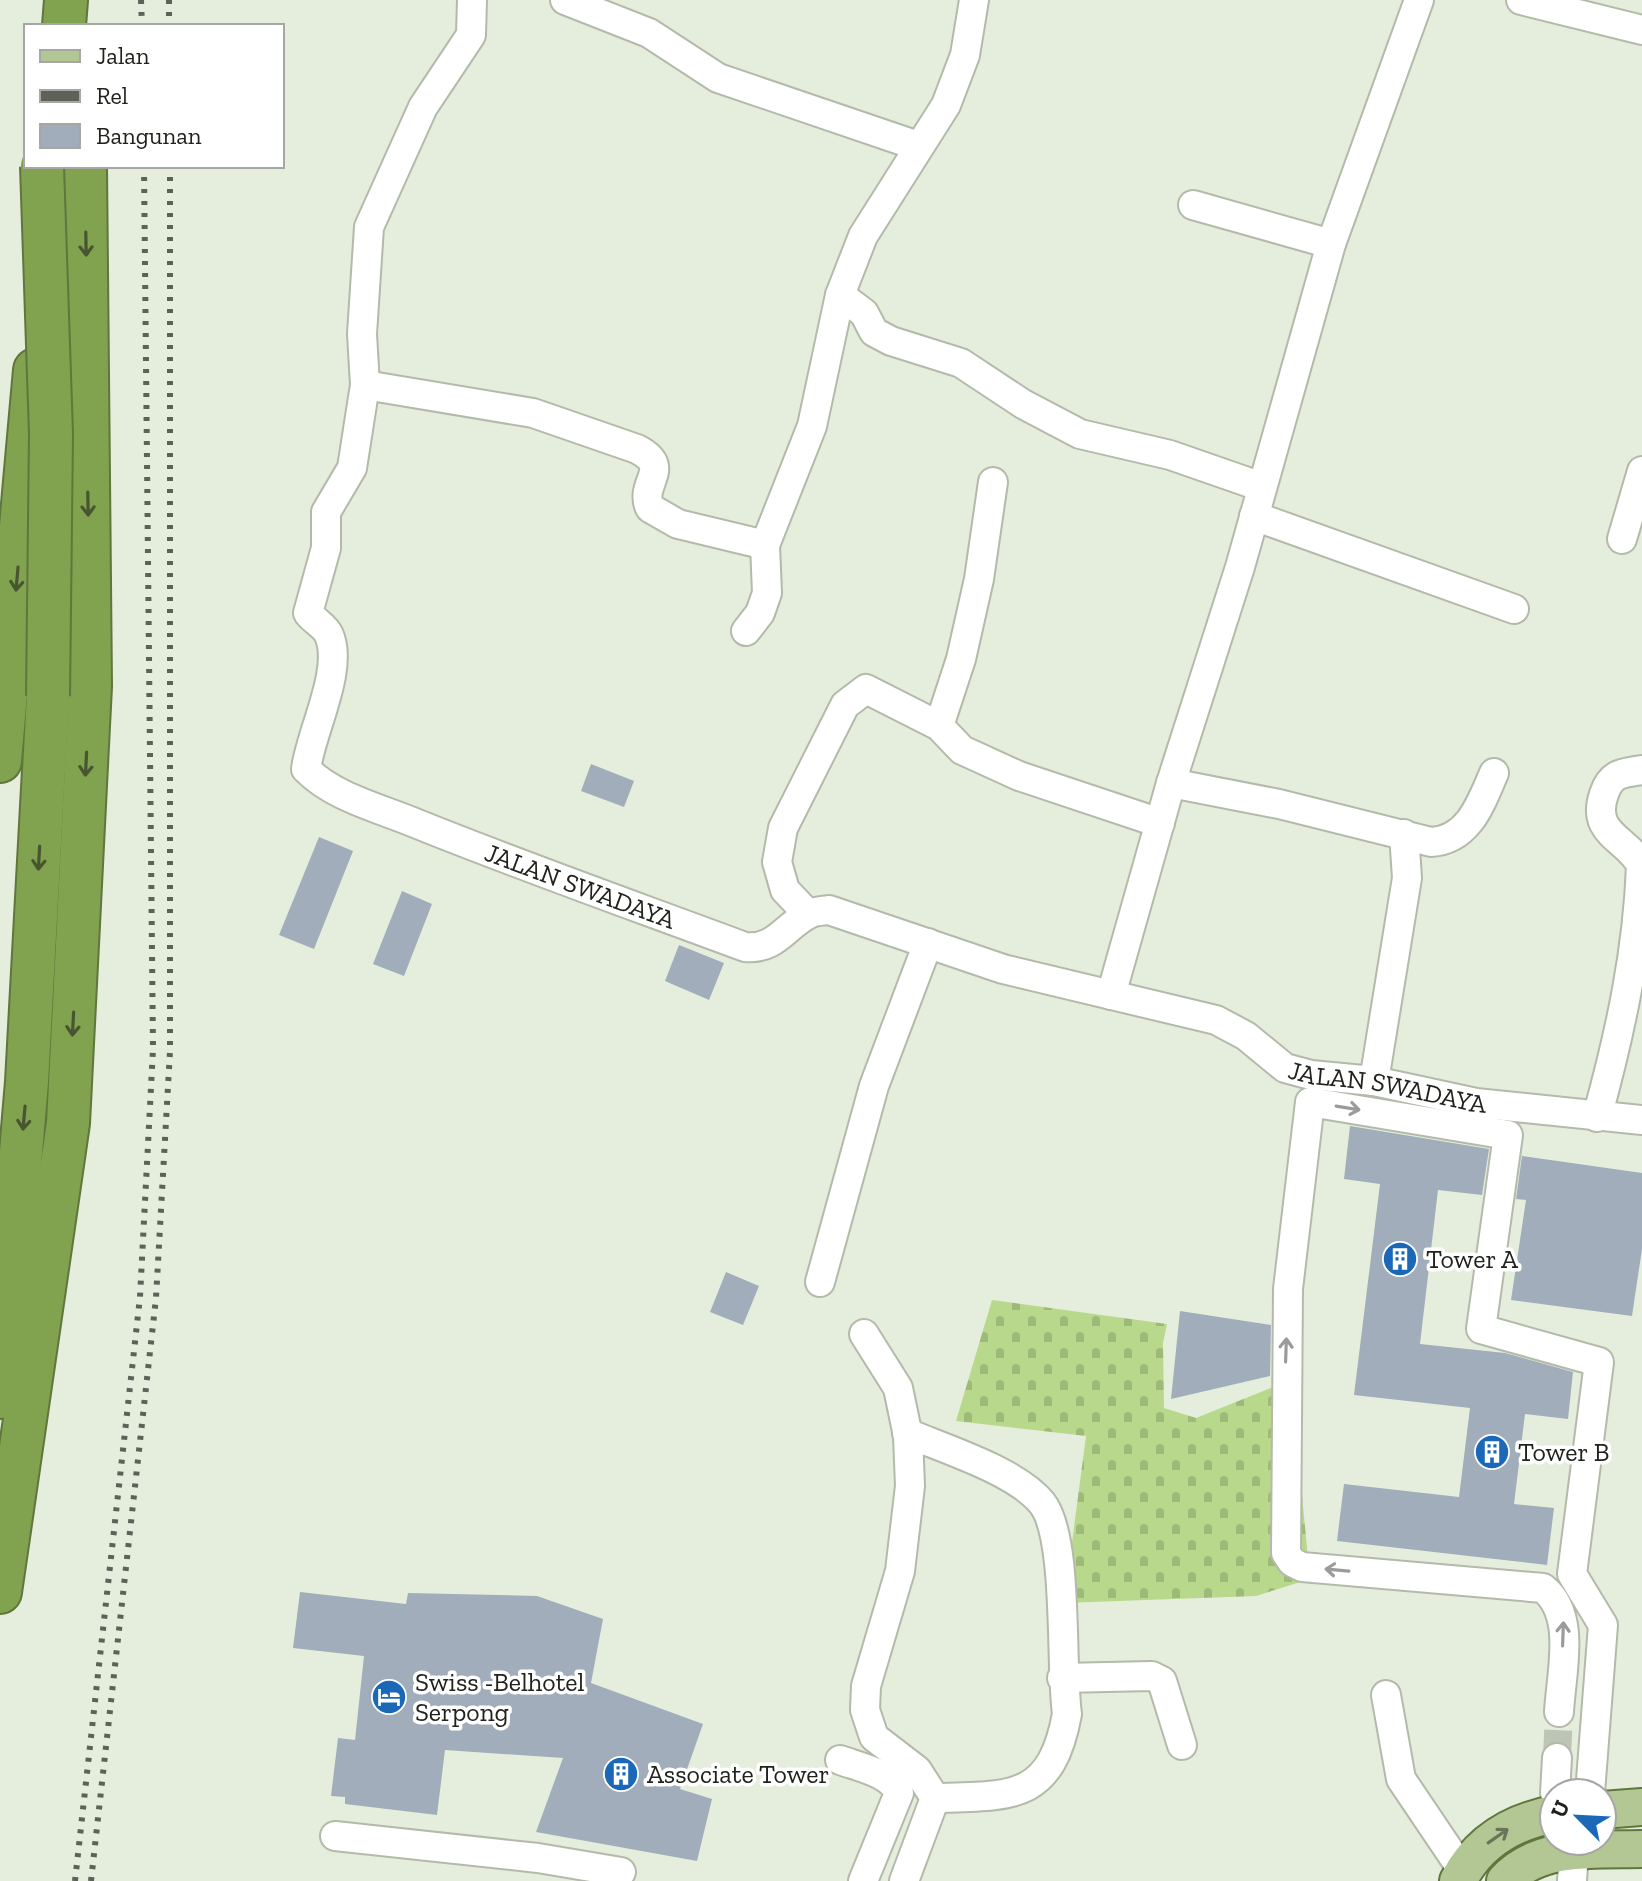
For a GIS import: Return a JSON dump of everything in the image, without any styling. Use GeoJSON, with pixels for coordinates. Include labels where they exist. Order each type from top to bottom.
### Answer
{"type":"FeatureCollection","features":[{"type":"Feature","properties":{"kind":"highway"},"geometry":{"type":"LineString","coordinates":[[37,0],[38,24]]}},
{"type":"Feature","properties":{"kind":"highway"},"geometry":{"type":"LineString","coordinates":[[64,24],[66,0]]}},
{"type":"Feature","properties":{"kind":"highway"},"geometry":{"type":"LineString","coordinates":[[83,0],[84,24]]}},
{"type":"Feature","properties":{"kind":"highway"},"geometry":{"type":"LineString","coordinates":[[0,1397],[27,1082],[48,696],[51,434],[42,168]]}},
{"type":"Feature","properties":{"kind":"highway"},"geometry":{"type":"LineString","coordinates":[[0,761],[52,168]]}},
{"type":"Feature","properties":{"kind":"highway"},"geometry":{"type":"LineString","coordinates":[[0,1592],[68,1123],[90,686],[85,168]]}},
{"type":"Feature","properties":{"kind":"main road"},"geometry":{"type":"LineString","coordinates":[[1618,1809],[1642,1807]]}},
{"type":"Feature","properties":{"kind":"main road"},"geometry":{"type":"LineString","coordinates":[[1460,1876],[1496,1836],[1516,1824],[1538,1818]]}},
{"type":"Feature","properties":{"kind":"main road"},"geometry":{"type":"LineString","coordinates":[[1505,1881],[1530,1863],[1573,1866],[1642,1849]]}},
{"type":"Feature","properties":{"kind":"street","name":"JALAN SWADAYA"},"geometry":{"type":"LineString","coordinates":[[472,0],[471,35],[423,107],[369,227],[362,334],[365,385],[352,468],[326,512],[326,548],[308,613],[328,631],[334,665],[306,769],[342,793],[745,947],[758,948],[770,944],[808,914],[829,910],[1003,969],[1216,1020],[1246,1036],[1285,1068],[1374,1081],[1476,1103],[1642,1120]]}},
{"type":"Feature","properties":{"kind":"street"},"geometry":{"type":"LineString","coordinates":[[565,0],[649,33],[718,78],[918,146]]}},
{"type":"Feature","properties":{"kind":"street"},"geometry":{"type":"LineString","coordinates":[[746,631],[760,613],[767,593],[765,545],[812,426],[840,295],[863,236],[946,105],[965,55],[974,0]]}},
{"type":"Feature","properties":{"kind":"street"},"geometry":{"type":"LineString","coordinates":[[1111,995],[1171,783],[1254,516],[1331,244],[1419,0]]}},
{"type":"Feature","properties":{"kind":"street"},"geometry":{"type":"LineString","coordinates":[[1521,0],[1642,30]]}},
{"type":"Feature","properties":{"kind":"street"},"geometry":{"type":"LineString","coordinates":[[1193,205],[1331,244]]}},
{"type":"Feature","properties":{"kind":"street"},"geometry":{"type":"LineString","coordinates":[[840,295],[864,313],[874,332],[961,363],[1023,404],[1080,434],[1170,455],[1262,487]]}},
{"type":"Feature","properties":{"kind":"street"},"geometry":{"type":"LineString","coordinates":[[365,385],[533,413],[637,449],[650,456],[654,463],[646,499],[650,508],[678,524],[765,545]]}},
{"type":"Feature","properties":{"kind":"street"},"geometry":{"type":"LineString","coordinates":[[1622,539],[1642,471]]}},
{"type":"Feature","properties":{"kind":"street"},"geometry":{"type":"LineString","coordinates":[[939,726],[961,659],[979,579],[993,482]]}},
{"type":"Feature","properties":{"kind":"street"},"geometry":{"type":"LineString","coordinates":[[1254,516],[1514,609]]}},
{"type":"Feature","properties":{"kind":"street"},"geometry":{"type":"LineString","coordinates":[[808,914],[785,890],[777,862],[783,828],[845,705],[866,689],[939,726],[962,750],[1019,776],[1160,823]]}},
{"type":"Feature","properties":{"kind":"street"},"geometry":{"type":"LineString","coordinates":[[1597,1117],[1624,1015],[1640,905],[1641,865],[1605,826],[1600,806],[1607,783],[1616,774],[1642,770]]}},
{"type":"Feature","properties":{"kind":"street"},"geometry":{"type":"LineString","coordinates":[[1171,783],[1431,842],[1443,841],[1456,834],[1477,811],[1494,773]]}},
{"type":"Feature","properties":{"kind":"street"},"geometry":{"type":"LineString","coordinates":[[1374,1081],[1407,878],[1404,834]]}},
{"type":"Feature","properties":{"kind":"street"},"geometry":{"type":"LineString","coordinates":[[820,1282],[847,1193],[859,1135],[928,943]]}},
{"type":"Feature","properties":{"kind":"street"},"geometry":{"type":"LineString","coordinates":[[1559,1712],[1564,1620],[1556,1599],[1543,1588],[1302,1567],[1292,1562],[1286,1553],[1288,1289],[1310,1102],[1508,1135],[1481,1329],[1599,1362],[1572,1574],[1603,1625],[1591,1777]]}},
{"type":"Feature","properties":{"kind":"street"},"geometry":{"type":"LineString","coordinates":[[864,1334],[898,1388],[907,1433],[910,1486],[900,1571],[866,1686],[865,1710],[874,1737],[917,1770],[935,1798]]}},
{"type":"Feature","properties":{"kind":"street"},"geometry":{"type":"LineString","coordinates":[[907,1433],[986,1467],[1041,1502],[1057,1540],[1062,1678],[1067,1714],[1062,1739],[1047,1773],[1006,1796],[935,1798]]}},
{"type":"Feature","properties":{"kind":"street"},"geometry":{"type":"LineString","coordinates":[[1062,1678],[1152,1676],[1162,1681],[1182,1745]]}},
{"type":"Feature","properties":{"kind":"street"},"geometry":{"type":"LineString","coordinates":[[1386,1695],[1401,1779],[1460,1876]]}},
{"type":"Feature","properties":{"kind":"street"},"geometry":{"type":"LineString","coordinates":[[1556,1777],[1557,1758]]}},
{"type":"Feature","properties":{"kind":"street"},"geometry":{"type":"LineString","coordinates":[[840,1760],[886,1778],[895,1784],[899,1793],[863,1881]]}},
{"type":"Feature","properties":{"kind":"street"},"geometry":{"type":"LineString","coordinates":[[904,1881],[935,1798]]}},
{"type":"Feature","properties":{"kind":"street"},"geometry":{"type":"LineString","coordinates":[[335,1836],[536,1870],[621,1872]]}},
{"type":"Feature","properties":{"kind":"green space"},"geometry":{"type":"Polygon","coordinates":[[[992,1300],[1167,1324],[1163,1343],[1164,1408],[1196,1418],[1291,1380],[1310,1579],[1256,1596],[1064,1603],[1086,1436],[956,1421],[992,1300]]]}},
{"type":"Feature","properties":{"kind":"building"},"geometry":{"type":"Polygon","coordinates":[[[591,764],[634,781],[624,807],[581,791],[591,764]]]}},
{"type":"Feature","properties":{"kind":"building"},"geometry":{"type":"Polygon","coordinates":[[[319,837],[353,851],[314,949],[279,935],[319,837]]]}},
{"type":"Feature","properties":{"kind":"building"},"geometry":{"type":"Polygon","coordinates":[[[402,891],[432,904],[404,976],[373,964],[402,891]]]}},
{"type":"Feature","properties":{"kind":"building"},"geometry":{"type":"Polygon","coordinates":[[[679,945],[724,963],[709,1000],[665,981],[679,945]]]}},
{"type":"Feature","properties":{"kind":"building","name":"Tower B"},"geometry":{"type":"Polygon","coordinates":[[[1350,1126],[1489,1149],[1482,1195],[1438,1190],[1420,1344],[1505,1353],[1573,1372],[1568,1419],[1525,1414],[1514,1504],[1554,1508],[1547,1565],[1337,1541],[1344,1484],[1459,1497],[1470,1408],[1354,1395],[1380,1184],[1344,1179],[1350,1126]]]}},
{"type":"Feature","properties":{"kind":"building"},"geometry":{"type":"Polygon","coordinates":[[[1522,1156],[1642,1173],[1642,1249],[1632,1316],[1511,1300],[1526,1200],[1516,1199],[1522,1156]]]}},
{"type":"Feature","properties":{"kind":"building"},"geometry":{"type":"Polygon","coordinates":[[[726,1272],[759,1286],[743,1325],[710,1312],[726,1272]]]}},
{"type":"Feature","properties":{"kind":"building"},"geometry":{"type":"Polygon","coordinates":[[[1180,1311],[1271,1325],[1270,1376],[1171,1399],[1180,1311]]]}},
{"type":"Feature","properties":{"kind":"building"},"geometry":{"type":"Polygon","coordinates":[[[300,1592],[406,1604],[408,1593],[537,1596],[603,1619],[591,1683],[703,1724],[680,1789],[712,1799],[697,1861],[536,1832],[563,1758],[445,1750],[437,1815],[345,1804],[345,1797],[331,1796],[338,1738],[355,1740],[364,1656],[293,1648],[300,1592]]]}},
{"type":"Feature","properties":{"kind":"tunnel"},"geometry":{"type":"LineString","coordinates":[[1557,1758],[1559,1712]]}},
{"type":"Feature","properties":{"kind":"railway"},"geometry":{"type":"LineString","coordinates":[[141,0],[142,24]]}},
{"type":"Feature","properties":{"kind":"railway"},"geometry":{"type":"LineString","coordinates":[[169,0],[169,24]]}},
{"type":"Feature","properties":{"kind":"railway"},"geometry":{"type":"LineString","coordinates":[[75,1881],[140,1297],[153,1049],[144,168]]}},
{"type":"Feature","properties":{"kind":"railway"},"geometry":{"type":"LineString","coordinates":[[91,1881],[156,1298],[170,1051],[170,168]]}},
{"type":"Feature","properties":{"kind":"place","name":"Tower A"},"geometry":{"type":"Point","coordinates":[1400,1259]}},
{"type":"Feature","properties":{"kind":"place","name":"Tower B"},"geometry":{"type":"Point","coordinates":[1492,1452]}},
{"type":"Feature","properties":{"kind":"place","name":"Swiss -Belhotel Serpong"},"geometry":{"type":"Point","coordinates":[389,1697]}},
{"type":"Feature","properties":{"kind":"place","name":"Associate Tower"},"geometry":{"type":"Point","coordinates":[621,1774]}}]}
